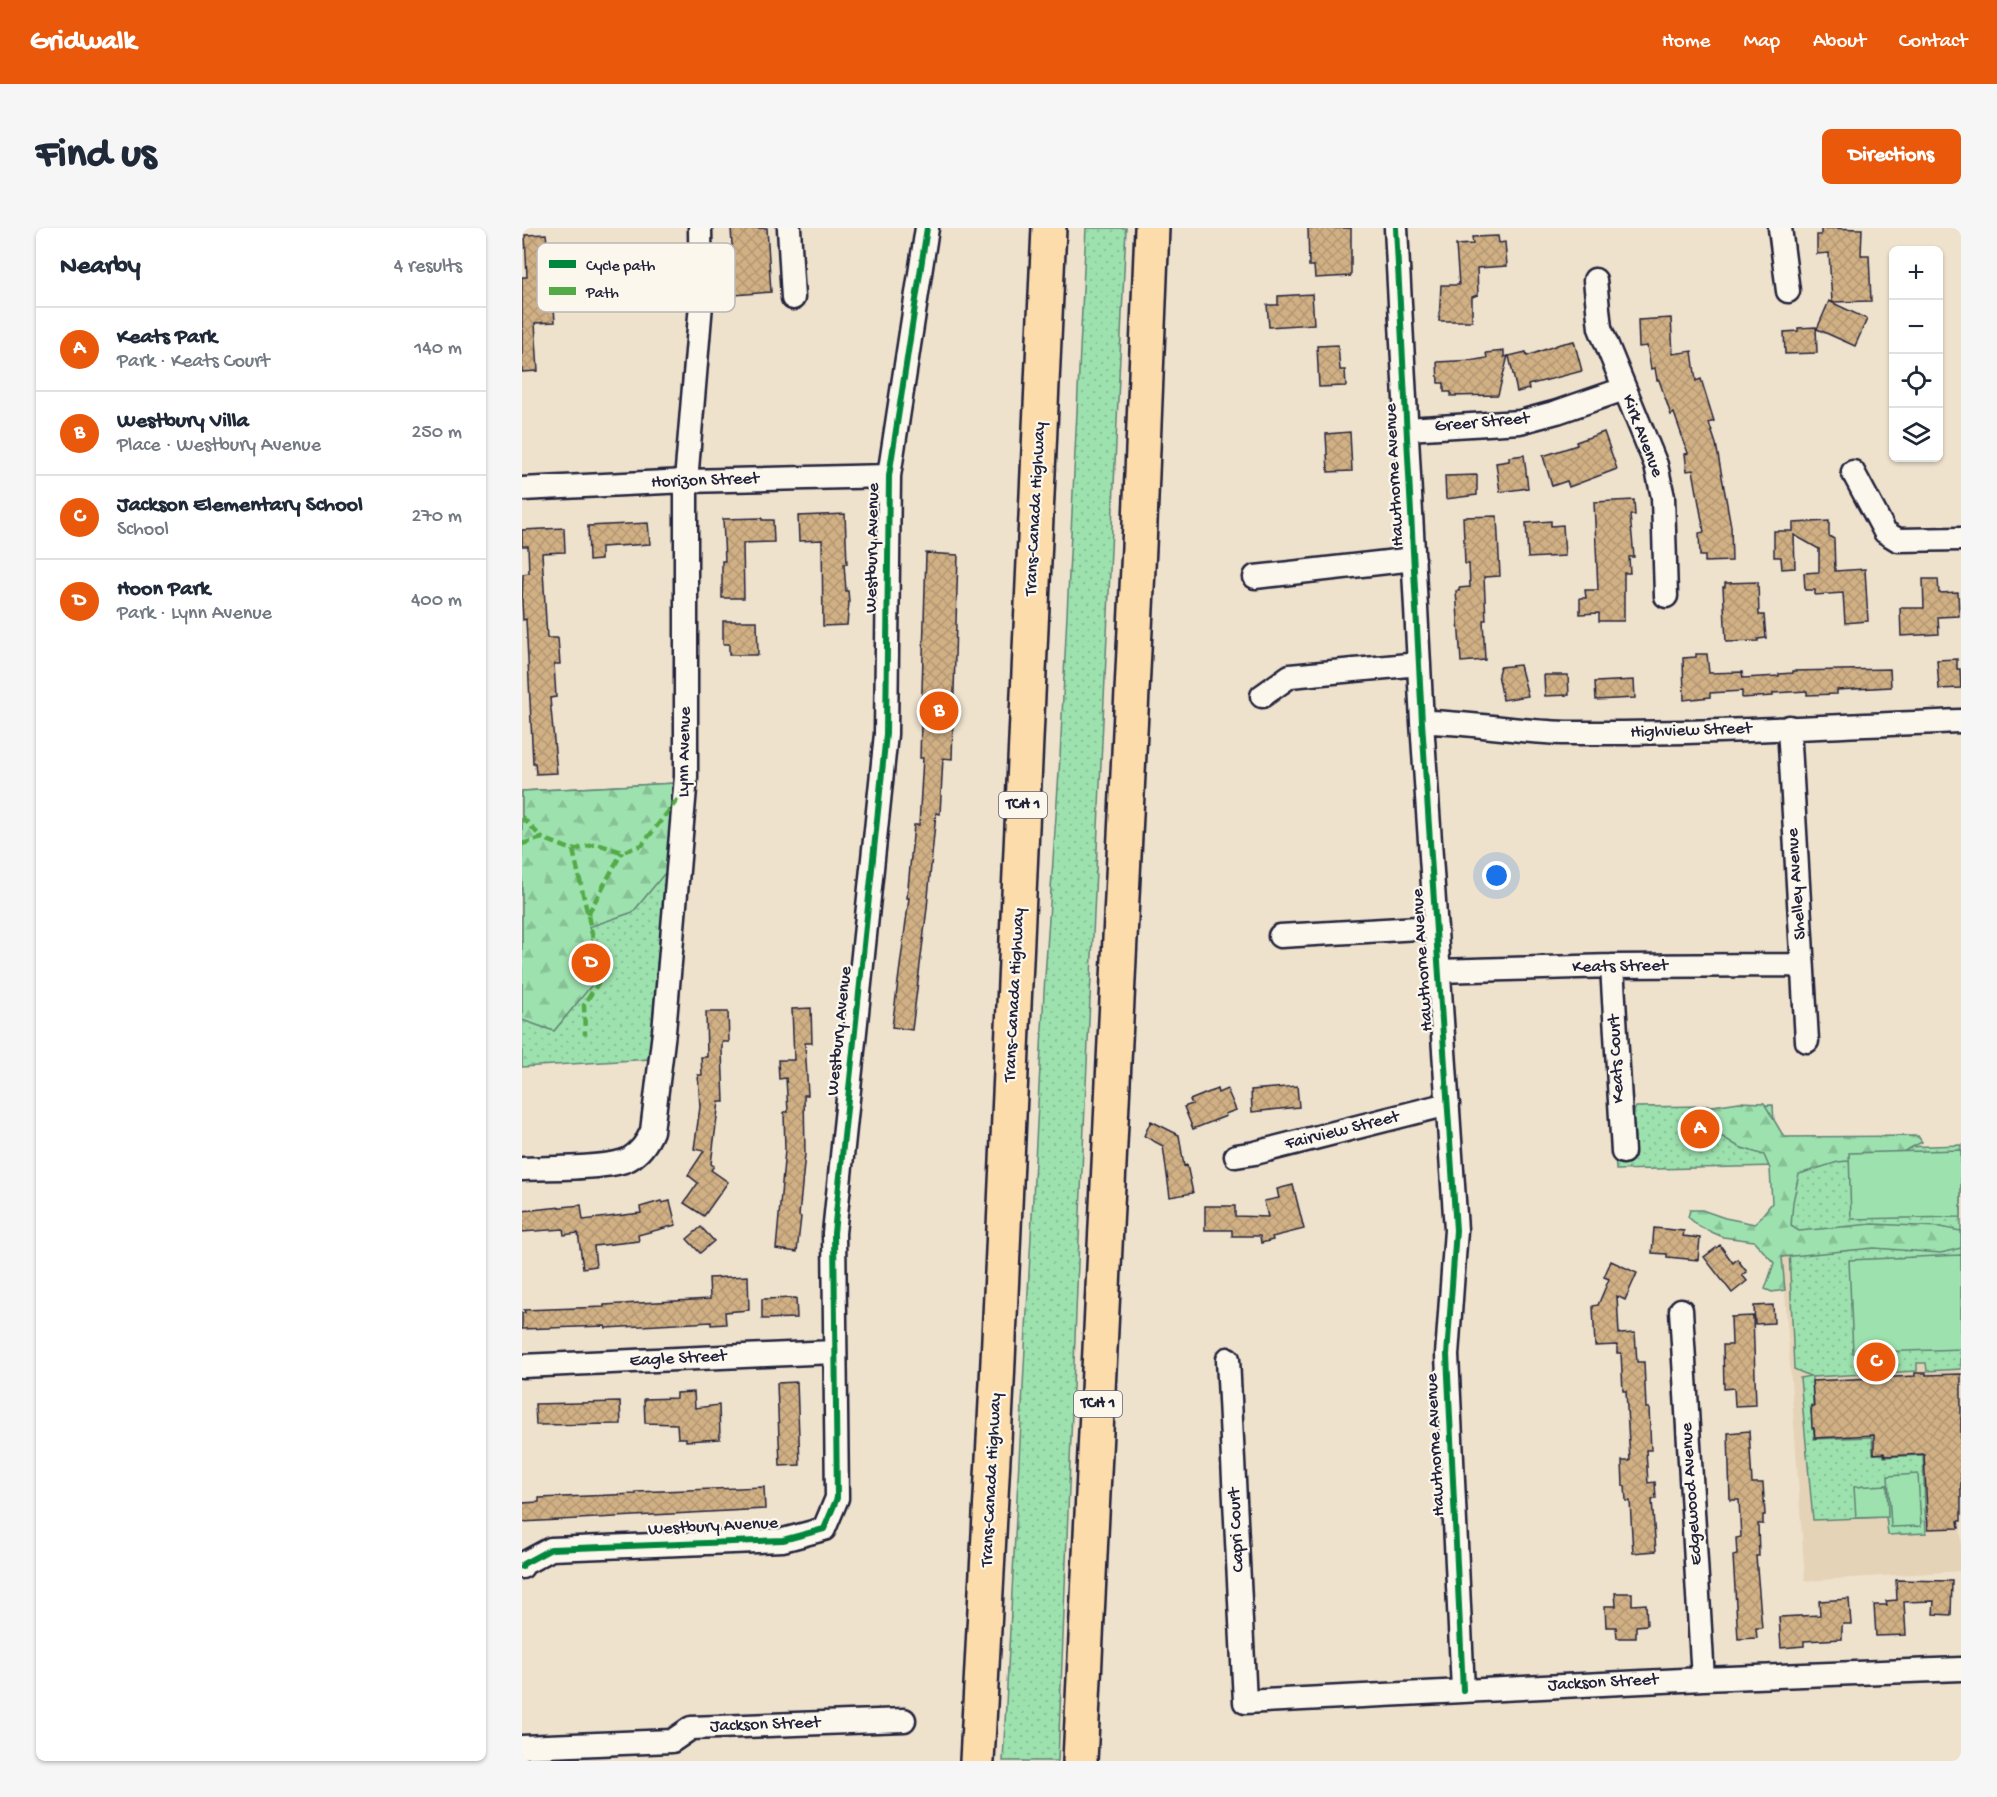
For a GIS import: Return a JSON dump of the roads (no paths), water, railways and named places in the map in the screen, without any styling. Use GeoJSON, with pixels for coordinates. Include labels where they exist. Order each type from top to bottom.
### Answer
{"type":"FeatureCollection","features":[{"type":"Feature","properties":{"kind":"highway","name":"Trans-Canada Highway"},"geometry":{"type":"LineString","coordinates":[[977,1761],[998,1371],[1049,228]]}},
{"type":"Feature","properties":{"kind":"highway","name":"TCH 1"},"geometry":{"type":"LineString","coordinates":[[1080,1761],[1139,547],[1152,228]]}},
{"type":"Feature","properties":{"kind":"highway"},"geometry":{"type":"LineString","coordinates":[[1139,547],[1174,228]]}},
{"type":"Feature","properties":{"kind":"street","name":"Lynn Avenue"},"geometry":{"type":"LineString","coordinates":[[700,228],[700,243]]}},
{"type":"Feature","properties":{"kind":"street"},"geometry":{"type":"LineString","coordinates":[[789,228],[793,298]]}},
{"type":"Feature","properties":{"kind":"street","name":"Westbury Avenue"},"geometry":{"type":"LineString","coordinates":[[522,1567],[523,1564],[552,1549],[783,1540],[824,1529],[837,1498],[834,1233],[886,734],[889,476],[927,228]]}},
{"type":"Feature","properties":{"kind":"street","name":"Hawthorne Avenue"},"geometry":{"type":"LineString","coordinates":[[1396,228],[1422,722],[1456,1230],[1447,1355],[1463,1690]]}},
{"type":"Feature","properties":{"kind":"street"},"geometry":{"type":"LineString","coordinates":[[1780,228],[1788,291]]}},
{"type":"Feature","properties":{"kind":"street","name":"Kirk Avenue"},"geometry":{"type":"LineString","coordinates":[[1595,280],[1600,328],[1656,465],[1663,497],[1666,596]]}},
{"type":"Feature","properties":{"kind":"street","name":"Lynn Avenue"},"geometry":{"type":"LineString","coordinates":[[522,1169],[609,1164],[628,1159],[646,1146],[652,1131],[664,1032],[686,777],[686,481],[700,312]]}},
{"type":"Feature","properties":{"kind":"street","name":"Greer Street"},"geometry":{"type":"LineString","coordinates":[[1407,429],[1520,422],[1624,389]]}},
{"type":"Feature","properties":{"kind":"street"},"geometry":{"type":"LineString","coordinates":[[1853,472],[1885,532],[1898,540],[1961,539]]}},
{"type":"Feature","properties":{"kind":"street","name":"Horizon Street"},"geometry":{"type":"LineString","coordinates":[[522,489],[686,481],[889,476]]}},
{"type":"Feature","properties":{"kind":"street"},"geometry":{"type":"LineString","coordinates":[[1255,577],[1414,558]]}},
{"type":"Feature","properties":{"kind":"street"},"geometry":{"type":"LineString","coordinates":[[1262,696],[1290,676],[1419,664]]}},
{"type":"Feature","properties":{"kind":"street","name":"Highview Street"},"geometry":{"type":"LineString","coordinates":[[1422,722],[1448,722],[1553,733],[1678,732],[1961,721]]}},
{"type":"Feature","properties":{"kind":"street","name":"Shelley Avenue"},"geometry":{"type":"LineString","coordinates":[[1789,727],[1806,1041]]}},
{"type":"Feature","properties":{"kind":"street"},"geometry":{"type":"LineString","coordinates":[[1280,936],[1436,927]]}},
{"type":"Feature","properties":{"kind":"street","name":"Keats Street"},"geometry":{"type":"LineString","coordinates":[[1438,971],[1612,966],[1802,965]]}},
{"type":"Feature","properties":{"kind":"street","name":"Keats Court"},"geometry":{"type":"LineString","coordinates":[[1612,966],[1623,1152]]}},
{"type":"Feature","properties":{"kind":"street","name":"Fairview Street"},"geometry":{"type":"LineString","coordinates":[[1236,1156],[1448,1104]]}},
{"type":"Feature","properties":{"kind":"street","name":"Edgewood Avenue"},"geometry":{"type":"LineString","coordinates":[[1681,1310],[1703,1679]]}},
{"type":"Feature","properties":{"kind":"street","name":"Eagle Street"},"geometry":{"type":"LineString","coordinates":[[522,1366],[834,1352]]}},
{"type":"Feature","properties":{"kind":"street","name":"Capri Court"},"geometry":{"type":"LineString","coordinates":[[1228,1359],[1245,1702]]}},
{"type":"Feature","properties":{"kind":"street","name":"Jackson Street"},"geometry":{"type":"LineString","coordinates":[[1245,1702],[1463,1690],[1961,1669]]}},
{"type":"Feature","properties":{"kind":"street","name":"Jackson Street"},"geometry":{"type":"LineString","coordinates":[[522,1747],[672,1742],[691,1728],[904,1720]]}},
{"type":"Feature","properties":{"kind":"place","name":"Westbury Villa"},"geometry":{"type":"Point","coordinates":[939,711]}},
{"type":"Feature","properties":{"kind":"place","name":"Hoon Park"},"geometry":{"type":"Point","coordinates":[591,963]}},
{"type":"Feature","properties":{"kind":"place","name":"Keats Park"},"geometry":{"type":"Point","coordinates":[1700,1129]}},
{"type":"Feature","properties":{"kind":"place","name":"Jackson Elementary School"},"geometry":{"type":"Point","coordinates":[1876,1362]}}]}
